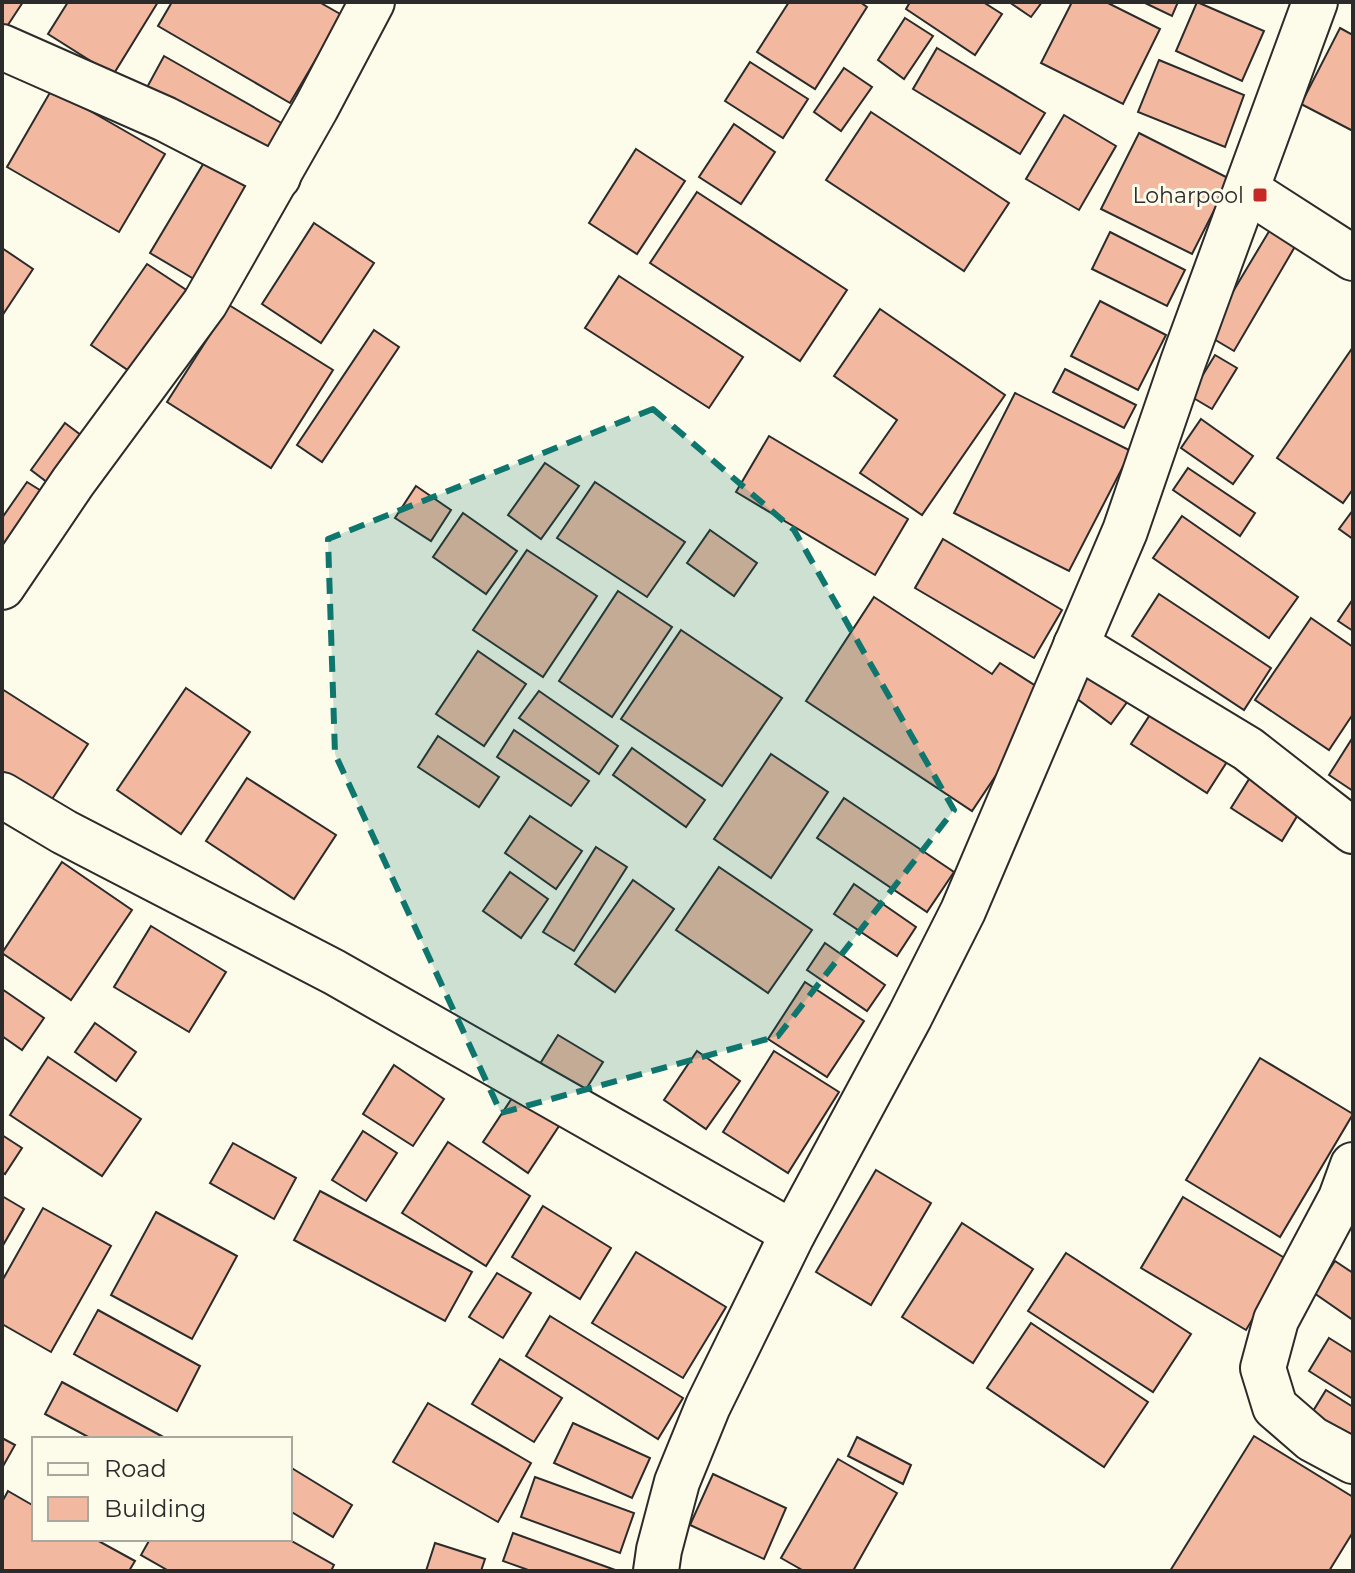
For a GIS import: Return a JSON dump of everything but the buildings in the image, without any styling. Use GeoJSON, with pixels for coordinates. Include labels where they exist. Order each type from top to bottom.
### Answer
{"type":"FeatureCollection","features":[{"type":"Feature","properties":{"kind":"street"},"geometry":{"type":"LineString","coordinates":[[2,587],[73,482],[205,303],[278,177],[372,2]]}},
{"type":"Feature","properties":{"kind":"street"},"geometry":{"type":"LineString","coordinates":[[656,1571],[677,1482],[708,1406],[793,1233],[963,911],[1125,531],[1183,362],[1315,2]]}},
{"type":"Feature","properties":{"kind":"street"},"geometry":{"type":"LineString","coordinates":[[2,47],[165,119],[278,177]]}},
{"type":"Feature","properties":{"kind":"street"},"geometry":{"type":"LineString","coordinates":[[1247,190],[1353,258]]}},
{"type":"Feature","properties":{"kind":"street"},"geometry":{"type":"LineString","coordinates":[[1076,645],[1248,749],[1353,831]]}},
{"type":"Feature","properties":{"kind":"street"},"geometry":{"type":"LineString","coordinates":[[2,795],[64,832],[334,972],[793,1233]]}},
{"type":"Feature","properties":{"kind":"street"},"geometry":{"type":"LineString","coordinates":[[1353,1165],[1341,1198],[1276,1320],[1263,1368],[1275,1407],[1312,1439],[1353,1461]]}},
{"type":"Feature","properties":{"kind":"highlighted area"},"geometry":{"type":"Polygon","coordinates":[[[653,409],[794,530],[954,810],[778,1036],[501,1113],[335,754],[328,539],[653,409]]]}},
{"type":"Feature","properties":{"kind":"place","name":"Loharpool"},"geometry":{"type":"Point","coordinates":[1260,195]}}]}
